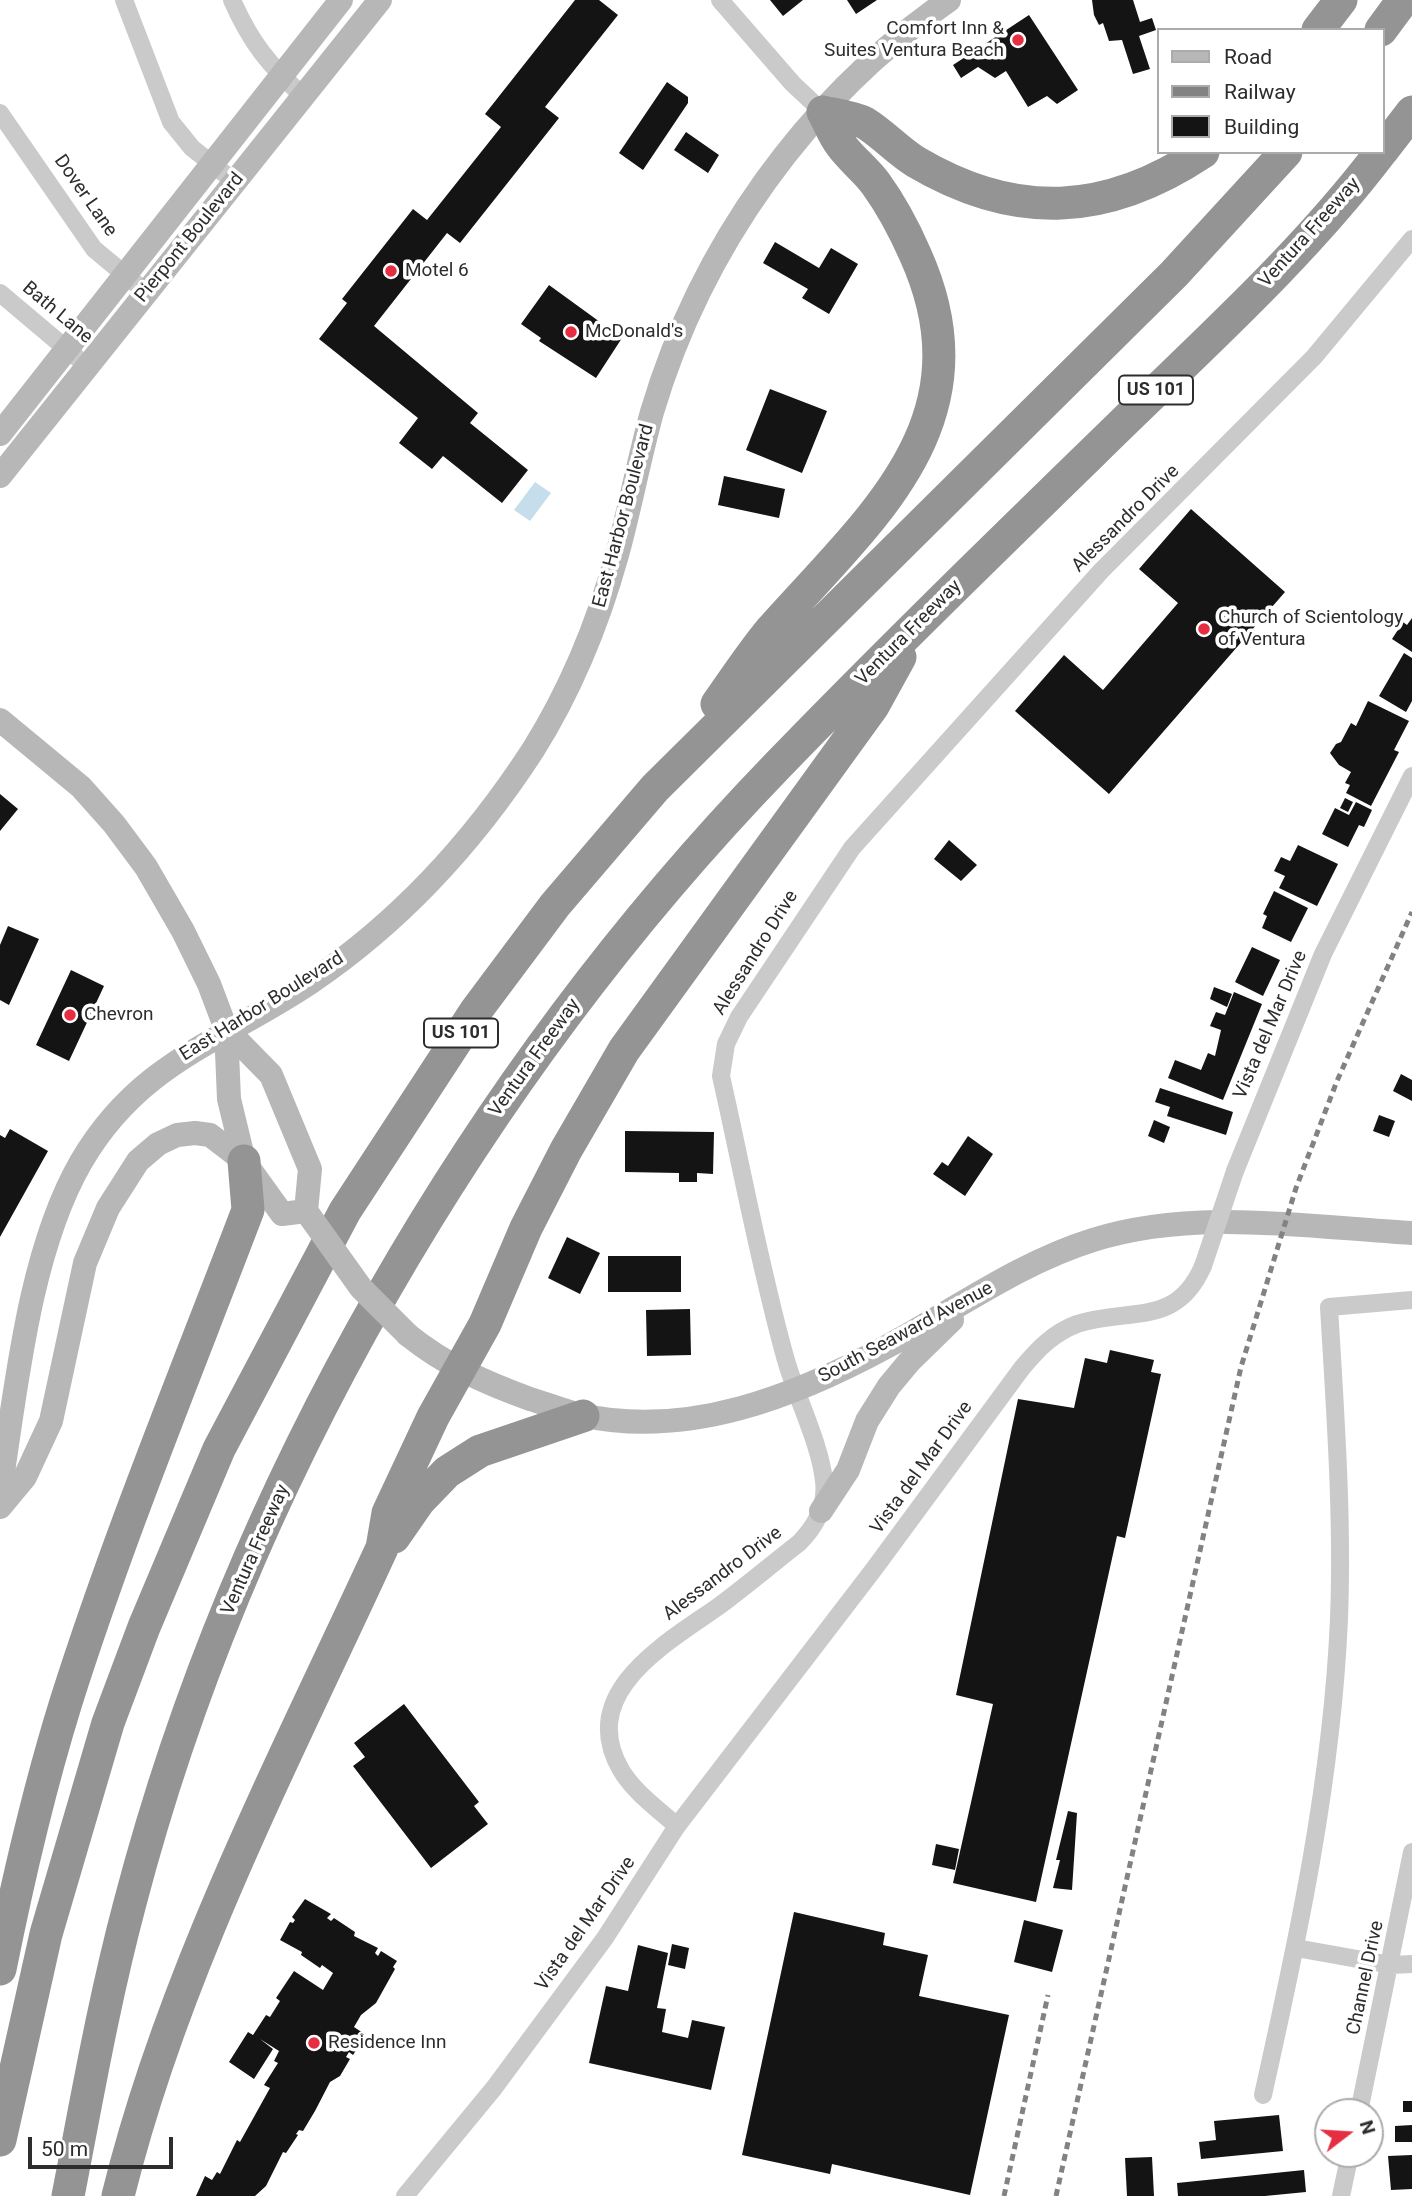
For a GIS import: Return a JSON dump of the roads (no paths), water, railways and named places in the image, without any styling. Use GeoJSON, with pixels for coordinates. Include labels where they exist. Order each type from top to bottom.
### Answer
{"type":"FeatureCollection","features":[{"type":"Feature","properties":{"kind":"highway"},"geometry":{"type":"LineString","coordinates":[[1320,28],[1341,0]]}},
{"type":"Feature","properties":{"kind":"highway"},"geometry":{"type":"LineString","coordinates":[[1382,28],[1403,0]]}},
{"type":"Feature","properties":{"kind":"highway"},"geometry":{"type":"LineString","coordinates":[[823,112],[863,122],[914,161],[964,189],[1003,200],[1054,203],[1092,201],[1134,190],[1170,175],[1200,154]]}},
{"type":"Feature","properties":{"kind":"highway"},"geometry":{"type":"LineString","coordinates":[[655,788],[768,634],[886,504],[913,460],[930,415],[937,363],[930,294],[900,220],[876,184],[839,144],[823,112]]}},
{"type":"Feature","properties":{"kind":"highway","name":"Ventura Freeway"},"geometry":{"type":"LineString","coordinates":[[1384,149],[1412,112]]}},
{"type":"Feature","properties":{"kind":"highway","name":"US 101"},"geometry":{"type":"LineString","coordinates":[[0,2140],[46,1934],[108,1723],[144,1627],[219,1449],[345,1211],[475,1012],[555,905],[655,788],[1174,274],[1284,154]]}},
{"type":"Feature","properties":{"kind":"highway","name":"Ventura Freeway"},"geometry":{"type":"LineString","coordinates":[[68,2196],[97,2045],[130,1901],[201,1680],[277,1499],[396,1270],[469,1150],[546,1040],[636,924],[763,781],[922,620],[1298,253],[1380,154]]}},
{"type":"Feature","properties":{"kind":"highway"},"geometry":{"type":"LineString","coordinates":[[118,2196],[149,2093],[203,1945],[382,1548],[388,1513],[433,1417],[485,1324],[526,1228],[565,1150],[624,1050],[873,706],[922,620]]}},
{"type":"Feature","properties":{"kind":"highway"},"geometry":{"type":"LineString","coordinates":[[0,1969],[19,1876],[65,1704],[110,1571],[248,1210],[244,1161]]}},
{"type":"Feature","properties":{"kind":"highway"},"geometry":{"type":"LineString","coordinates":[[382,1548],[400,1531],[419,1501],[447,1472],[480,1451],[583,1416]]}},
{"type":"Feature","properties":{"kind":"main road","name":"Pierpont Boulevard"},"geometry":{"type":"LineString","coordinates":[[0,434],[341,0]]}},
{"type":"Feature","properties":{"kind":"main road","name":"Pierpont Boulevard"},"geometry":{"type":"LineString","coordinates":[[0,475],[380,0]]}},
{"type":"Feature","properties":{"kind":"main road","name":"East Harbor Boulevard"},"geometry":{"type":"LineString","coordinates":[[0,1492],[31,1304],[69,1186],[83,1158],[121,1108],[164,1067],[308,984],[388,922],[451,860],[481,823],[530,755],[558,706],[594,625],[617,555],[651,416],[669,358],[685,320],[749,204],[776,166],[853,79],[949,0]]}},
{"type":"Feature","properties":{"kind":"main road","name":"South Seaward Avenue"},"geometry":{"type":"LineString","coordinates":[[0,720],[81,787],[146,867],[184,931],[209,984],[226,1029],[229,1099],[244,1161],[294,1212],[361,1288],[420,1345],[460,1371],[504,1391],[583,1416],[655,1421],[731,1412],[794,1390],[872,1355],[1045,1259],[1091,1240],[1139,1228],[1196,1222],[1412,1233]]}},
{"type":"Feature","properties":{"kind":"main road","name":"South Seaward Avenue"},"geometry":{"type":"LineString","coordinates":[[226,1029],[271,1075],[310,1169],[294,1212]]}},
{"type":"Feature","properties":{"kind":"main road"},"geometry":{"type":"LineString","coordinates":[[0,1507],[25,1477],[51,1421],[85,1263],[108,1208],[138,1161],[158,1144],[177,1135],[195,1133],[210,1135],[244,1161]]}},
{"type":"Feature","properties":{"kind":"main road"},"geometry":{"type":"LineString","coordinates":[[821,1511],[848,1470],[867,1421],[889,1386],[909,1362],[978,1295]]}},
{"type":"Feature","properties":{"kind":"street"},"geometry":{"type":"LineString","coordinates":[[124,0],[171,122],[192,148],[235,182]]}},
{"type":"Feature","properties":{"kind":"street"},"geometry":{"type":"LineString","coordinates":[[232,0],[247,34],[281,76],[303,96]]}},
{"type":"Feature","properties":{"kind":"street"},"geometry":{"type":"LineString","coordinates":[[720,0],[793,84],[823,112]]}},
{"type":"Feature","properties":{"kind":"street","name":"Dover Lane"},"geometry":{"type":"LineString","coordinates":[[0,113],[94,249],[147,293]]}},
{"type":"Feature","properties":{"kind":"street","name":"Alessandro Drive"},"geometry":{"type":"LineString","coordinates":[[677,1826],[635,1788],[620,1768],[610,1735],[614,1703],[640,1662],[799,1543],[821,1511],[824,1496],[822,1471],[794,1390],[765,1284],[722,1076],[726,1045],[739,1017],[852,848],[1101,571],[1314,357],[1412,239]]}},
{"type":"Feature","properties":{"kind":"street","name":"Bath Lane"},"geometry":{"type":"LineString","coordinates":[[0,293],[86,366]]}},
{"type":"Feature","properties":{"kind":"street","name":"Vista del Mar Drive"},"geometry":{"type":"LineString","coordinates":[[405,2196],[494,2088],[605,1938],[677,1826],[866,1579],[1022,1367],[1045,1341],[1076,1325],[1167,1308],[1187,1294],[1203,1266],[1235,1171],[1323,954],[1412,776]]}},
{"type":"Feature","properties":{"kind":"street"},"geometry":{"type":"LineString","coordinates":[[1263,2095],[1296,1948],[1323,1794],[1339,1621],[1337,1452],[1329,1307],[1412,1300]]}},
{"type":"Feature","properties":{"kind":"street","name":"Channel Drive"},"geometry":{"type":"LineString","coordinates":[[1362,2098],[1412,1852]]}},
{"type":"Feature","properties":{"kind":"street"},"geometry":{"type":"LineString","coordinates":[[1296,1948],[1391,1965],[1412,1965]]}},
{"type":"Feature","properties":{"kind":"street"},"geometry":{"type":"LineString","coordinates":[[1341,2196],[1347,2168]]}},
{"type":"Feature","properties":{"kind":"water"},"geometry":{"type":"Polygon","coordinates":[[[535,482],[551,493],[530,521],[514,510],[535,482]]]}},
{"type":"Feature","properties":{"kind":"railway"},"geometry":{"type":"LineString","coordinates":[[1056,2196],[1241,1367],[1296,1188],[1337,1081],[1412,912]]}},
{"type":"Feature","properties":{"kind":"railway"},"geometry":{"type":"LineString","coordinates":[[1004,2196],[1048,1995]]}},
{"type":"Feature","properties":{"kind":"place","name":"Comfort Inn & Suites Ventura Beach"},"geometry":{"type":"Point","coordinates":[1018,40]}},
{"type":"Feature","properties":{"kind":"place","name":"Motel 6"},"geometry":{"type":"Point","coordinates":[391,271]}},
{"type":"Feature","properties":{"kind":"place","name":"McDonald's"},"geometry":{"type":"Point","coordinates":[571,332]}},
{"type":"Feature","properties":{"kind":"place","name":"Church of Scientology of Ventura"},"geometry":{"type":"Point","coordinates":[1204,629]}},
{"type":"Feature","properties":{"kind":"place","name":"Chevron"},"geometry":{"type":"Point","coordinates":[70,1015]}},
{"type":"Feature","properties":{"kind":"place","name":"Residence Inn"},"geometry":{"type":"Point","coordinates":[314,2043]}}]}
